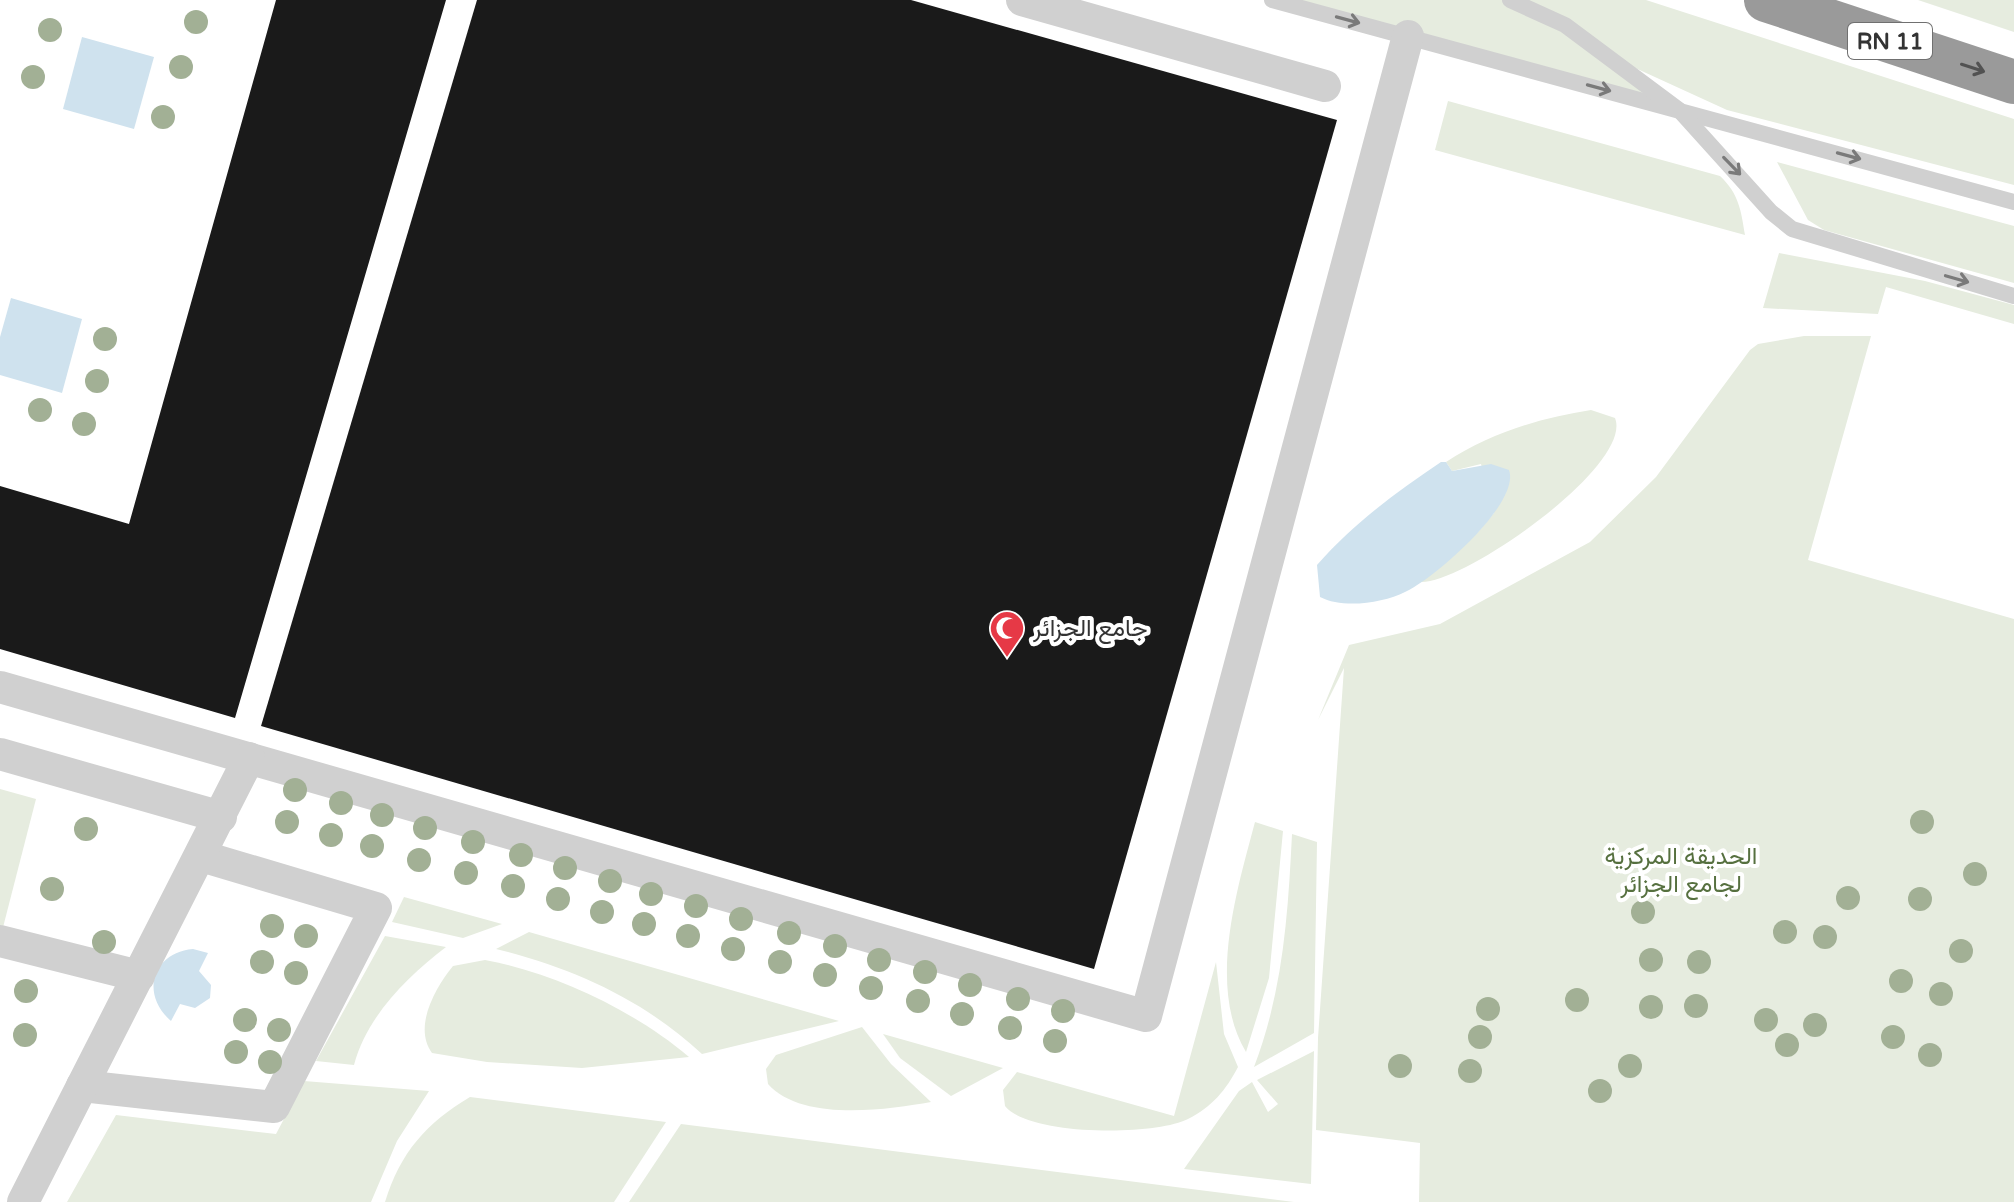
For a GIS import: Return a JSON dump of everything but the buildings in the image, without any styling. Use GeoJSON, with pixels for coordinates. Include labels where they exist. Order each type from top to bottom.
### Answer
{"type":"FeatureCollection","features":[{"type":"Feature","properties":{"kind":"highway","name":"RN 11"},"geometry":{"type":"LineString","coordinates":[[1766,0],[2014,82]]}},
{"type":"Feature","properties":{"kind":"street"},"geometry":{"type":"LineString","coordinates":[[1022,0],[1325,86]]}},
{"type":"Feature","properties":{"kind":"street"},"geometry":{"type":"LineString","coordinates":[[0,687],[1146,1016],[1408,36]]}},
{"type":"Feature","properties":{"kind":"street"},"geometry":{"type":"LineString","coordinates":[[0,754],[221,817]]}},
{"type":"Feature","properties":{"kind":"street"},"geometry":{"type":"LineString","coordinates":[[23,1202],[249,758]]}},
{"type":"Feature","properties":{"kind":"street"},"geometry":{"type":"LineString","coordinates":[[82,1086],[274,1107],[376,908],[201,856]]}},
{"type":"Feature","properties":{"kind":"street"},"geometry":{"type":"LineString","coordinates":[[0,941],[139,976]]}},
{"type":"Feature","properties":{"kind":"lane"},"geometry":{"type":"LineString","coordinates":[[1272,0],[2014,202]]}},
{"type":"Feature","properties":{"kind":"lane"},"geometry":{"type":"LineString","coordinates":[[1510,0],[1565,25],[1679,110],[1760,195],[1780,221],[1806,235],[2014,296]]}},
{"type":"Feature","properties":{"kind":"lane"},"geometry":{"type":"LineString","coordinates":[[1760,195],[1764,225]]}},
{"type":"Feature","properties":{"kind":"green space"},"geometry":{"type":"Polygon","coordinates":[[[1272,0],[1646,0],[2014,119],[2014,185],[1727,110],[1609,56],[1679,110],[1272,0]]]}},
{"type":"Feature","properties":{"kind":"green space"},"geometry":{"type":"Polygon","coordinates":[[[1918,0],[2014,0],[2014,32],[1918,0]]]}},
{"type":"Feature","properties":{"kind":"green space"},"geometry":{"type":"Polygon","coordinates":[[[1448,101],[1720,176],[1738,203],[1745,235],[1435,150],[1448,101]]]}},
{"type":"Feature","properties":{"kind":"green space"},"geometry":{"type":"Polygon","coordinates":[[[1777,162],[2014,226],[2014,283],[1824,230],[1808,220],[1777,162]]]}},
{"type":"Feature","properties":{"kind":"green space"},"geometry":{"type":"Polygon","coordinates":[[[1779,253],[1925,281],[2014,305],[2014,324],[1886,287],[1878,314],[1763,308],[1779,253]]]}},
{"type":"Feature","properties":{"kind":"green space","name":"الحديقة المركزية لجامع الجزائر"},"geometry":{"type":"Polygon","coordinates":[[[1804,336],[1871,336],[1808,560],[2014,619],[2014,1202],[1419,1202],[1420,1143],[1316,1130],[1318,1038],[1344,668],[1318,720],[1349,645],[1440,624],[1590,542],[1656,477],[1750,350],[1758,344],[1804,336]]]}},
{"type":"Feature","properties":{"kind":"green space"},"geometry":{"type":"Polygon","coordinates":[[[1591,410],[1615,418],[1614,439],[1599,464],[1573,491],[1506,544],[1442,578],[1420,582],[1479,531],[1494,513],[1481,464],[1452,471],[1446,462],[1516,428],[1591,410]]]}},
{"type":"Feature","properties":{"kind":"green space"},"geometry":{"type":"Polygon","coordinates":[[[0,789],[36,799],[0,939],[0,789]]]}},
{"type":"Feature","properties":{"kind":"green space"},"geometry":{"type":"Polygon","coordinates":[[[1255,822],[1283,831],[1269,978],[1246,1052],[1234,1026],[1228,998],[1227,969],[1234,908],[1255,822]]]}},
{"type":"Feature","properties":{"kind":"green space"},"geometry":{"type":"Polygon","coordinates":[[[1292,834],[1317,842],[1314,1033],[1254,1067],[1278,981],[1286,923],[1292,834]]]}},
{"type":"Feature","properties":{"kind":"green space"},"geometry":{"type":"Polygon","coordinates":[[[404,897],[502,924],[463,938],[392,922],[404,897]]]}},
{"type":"Feature","properties":{"kind":"green space"},"geometry":{"type":"Polygon","coordinates":[[[529,932],[839,1021],[702,1054],[656,1017],[606,988],[553,966],[496,949],[529,932]]]}},
{"type":"Feature","properties":{"kind":"green space"},"geometry":{"type":"Polygon","coordinates":[[[385,936],[446,947],[390,999],[368,1030],[354,1065],[316,1061],[385,936]]]}},
{"type":"Feature","properties":{"kind":"green space"},"geometry":{"type":"Polygon","coordinates":[[[485,960],[539,974],[593,996],[644,1024],[689,1057],[582,1068],[487,1062],[432,1053],[425,1032],[426,1020],[439,985],[453,966],[485,960]]]}},
{"type":"Feature","properties":{"kind":"green space"},"geometry":{"type":"Polygon","coordinates":[[[1216,962],[1224,1034],[1238,1067],[1223,1090],[1204,1109],[1172,1125],[1093,1130],[1039,1123],[1018,1116],[1005,1106],[1003,1090],[1017,1072],[1174,1116],[1216,962]]]}},
{"type":"Feature","properties":{"kind":"green space"},"geometry":{"type":"Polygon","coordinates":[[[862,1027],[891,1064],[931,1102],[869,1110],[823,1109],[783,1096],[768,1084],[766,1069],[776,1055],[862,1027]]]}},
{"type":"Feature","properties":{"kind":"green space"},"geometry":{"type":"Polygon","coordinates":[[[883,1034],[1003,1068],[951,1096],[900,1058],[883,1034]]]}},
{"type":"Feature","properties":{"kind":"green space"},"geometry":{"type":"Polygon","coordinates":[[[1314,1051],[1311,1184],[1184,1169],[1239,1091],[1252,1082],[1268,1112],[1278,1104],[1257,1080],[1314,1051]]]}},
{"type":"Feature","properties":{"kind":"green space"},"geometry":{"type":"Polygon","coordinates":[[[304,1081],[429,1091],[397,1141],[371,1202],[67,1202],[116,1115],[276,1134],[304,1081]]]}},
{"type":"Feature","properties":{"kind":"green space"},"geometry":{"type":"Polygon","coordinates":[[[470,1097],[666,1122],[614,1202],[385,1202],[398,1169],[417,1141],[440,1117],[470,1097]]]}},
{"type":"Feature","properties":{"kind":"green space"},"geometry":{"type":"Polygon","coordinates":[[[681,1124],[1294,1202],[629,1202],[681,1124]]]}},
{"type":"Feature","properties":{"kind":"water"},"geometry":{"type":"Polygon","coordinates":[[[82,37],[154,57],[134,129],[63,109],[82,37]]]}},
{"type":"Feature","properties":{"kind":"water"},"geometry":{"type":"Polygon","coordinates":[[[11,298],[82,319],[62,393],[0,375],[0,337],[11,298]]]}},
{"type":"Feature","properties":{"kind":"water"},"geometry":{"type":"Polygon","coordinates":[[[1441,462],[1446,462],[1452,471],[1491,464],[1509,470],[1509,484],[1489,520],[1454,556],[1405,592],[1375,602],[1351,604],[1320,597],[1317,565],[1375,510],[1441,462]]]}},
{"type":"Feature","properties":{"kind":"water"},"geometry":{"type":"Polygon","coordinates":[[[193,949],[208,953],[199,971],[211,985],[210,998],[195,1008],[180,1004],[171,1021],[156,999],[155,976],[168,958],[193,949]]]}},
{"type":"Feature","properties":{"kind":"place","name":"جامع الجزائر"},"geometry":{"type":"Point","coordinates":[1007,659]}}]}
